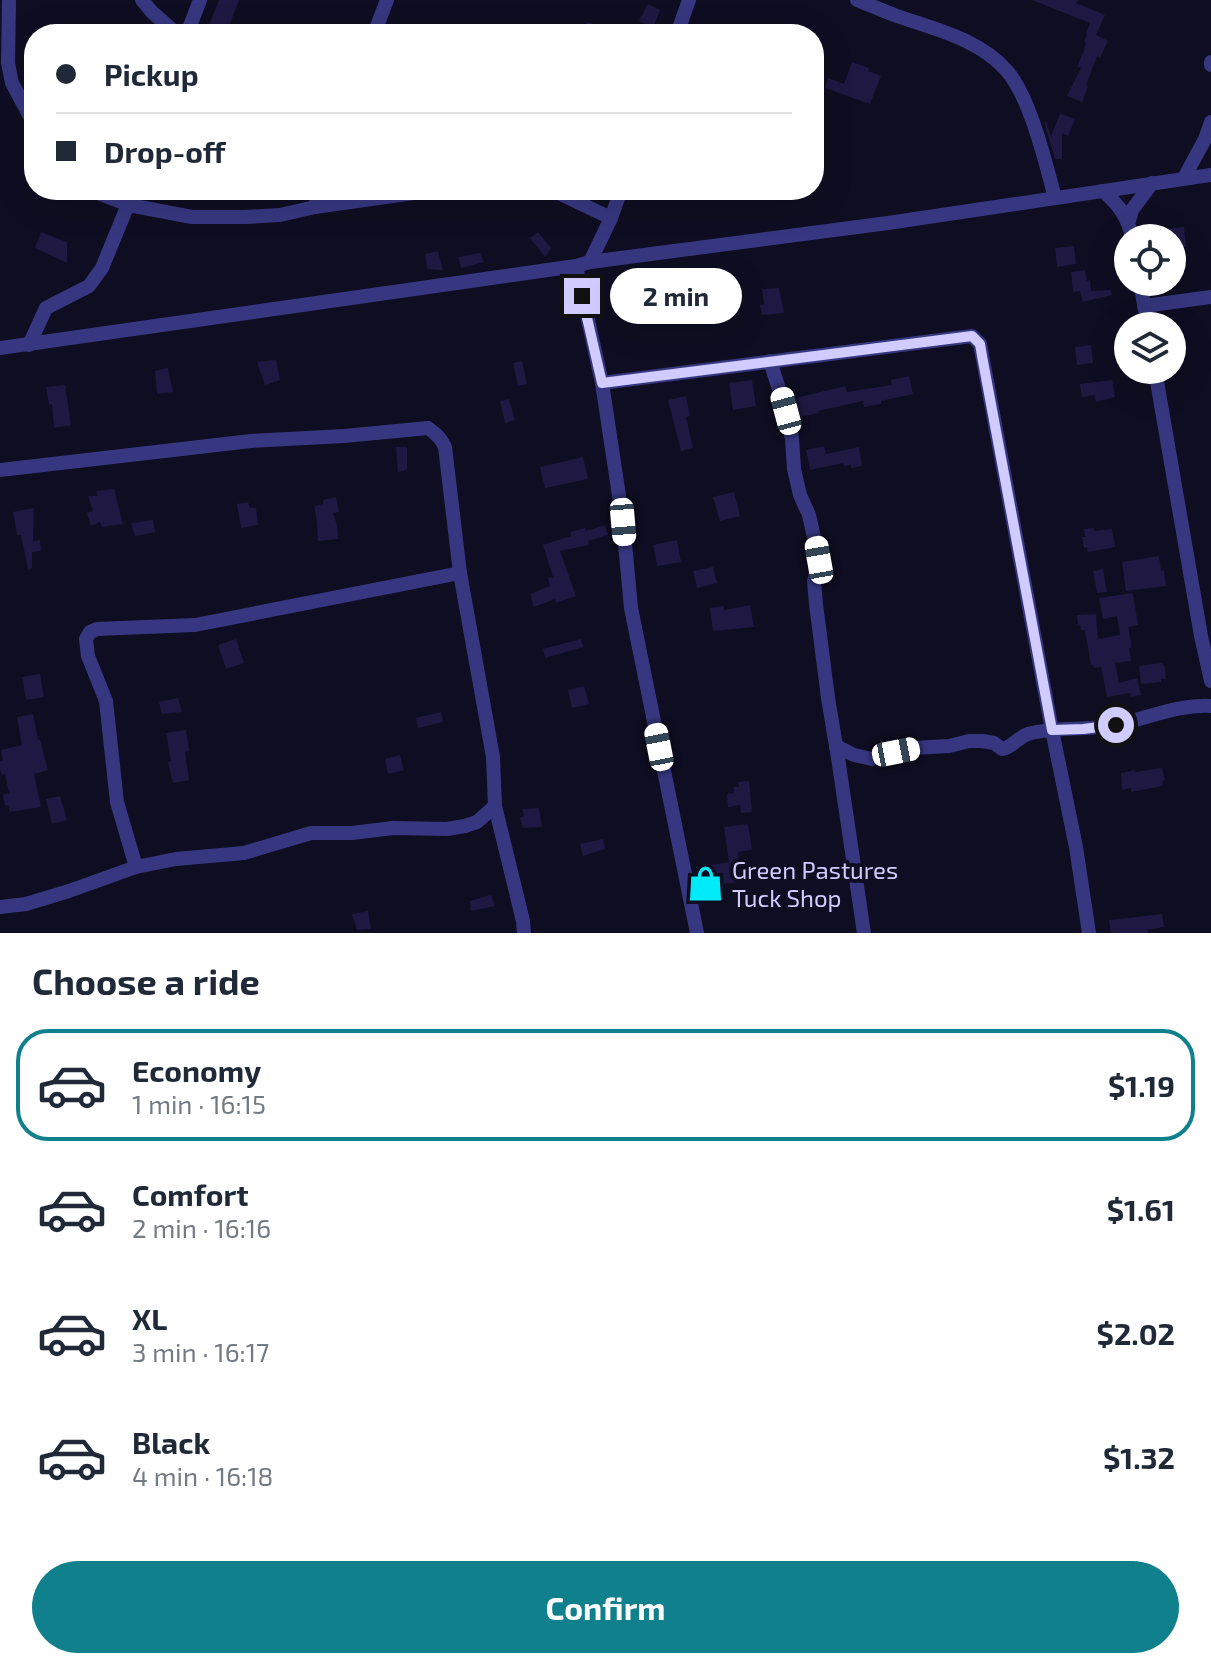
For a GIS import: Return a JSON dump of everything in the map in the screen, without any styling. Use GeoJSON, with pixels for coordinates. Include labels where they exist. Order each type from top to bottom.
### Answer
{"type":"FeatureCollection","features":[{"type":"Feature","properties":{"kind":"street"},"geometry":{"type":"LineString","coordinates":[[9,0],[8,63],[12,83],[24,105]]}},
{"type":"Feature","properties":{"kind":"street"},"geometry":{"type":"LineString","coordinates":[[142,0],[166,24]]}},
{"type":"Feature","properties":{"kind":"street"},"geometry":{"type":"LineString","coordinates":[[191,24],[200,0]]}},
{"type":"Feature","properties":{"kind":"street"},"geometry":{"type":"LineString","coordinates":[[378,24],[387,0]]}},
{"type":"Feature","properties":{"kind":"street"},"geometry":{"type":"LineString","coordinates":[[681,24],[689,0]]}},
{"type":"Feature","properties":{"kind":"street"},"geometry":{"type":"LineString","coordinates":[[857,0],[942,30],[987,53],[1008,72],[1020,93],[1042,150],[1055,198]]}},
{"type":"Feature","properties":{"kind":"street"},"geometry":{"type":"LineString","coordinates":[[1184,178],[1211,122]]}},
{"type":"Feature","properties":{"kind":"street"},"geometry":{"type":"LineString","coordinates":[[0,348],[1211,175]]}},
{"type":"Feature","properties":{"kind":"street"},"geometry":{"type":"LineString","coordinates":[[1129,221],[1132,210],[1152,183]]}},
{"type":"Feature","properties":{"kind":"street"},"geometry":{"type":"LineString","coordinates":[[1103,191],[1117,204],[1130,224]]}},
{"type":"Feature","properties":{"kind":"street"},"geometry":{"type":"LineString","coordinates":[[116,200],[192,217],[280,215],[364,200]]}},
{"type":"Feature","properties":{"kind":"street"},"geometry":{"type":"LineString","coordinates":[[29,345],[46,308],[89,286],[102,268],[131,200]]}},
{"type":"Feature","properties":{"kind":"street"},"geometry":{"type":"LineString","coordinates":[[315,207],[317,200]]}},
{"type":"Feature","properties":{"kind":"street"},"geometry":{"type":"LineString","coordinates":[[573,200],[611,218]]}},
{"type":"Feature","properties":{"kind":"street"},"geometry":{"type":"LineString","coordinates":[[617,200],[611,218],[583,264],[623,522],[631,608],[697,933]]}},
{"type":"Feature","properties":{"kind":"street"},"geometry":{"type":"LineString","coordinates":[[1142,296],[1145,312]]}},
{"type":"Feature","properties":{"kind":"street"},"geometry":{"type":"LineString","coordinates":[[1144,306],[1211,297]]}},
{"type":"Feature","properties":{"kind":"street"},"geometry":{"type":"LineString","coordinates":[[602,383],[972,336],[980,344],[1076,847],[1089,933]]}},
{"type":"Feature","properties":{"kind":"street"},"geometry":{"type":"LineString","coordinates":[[770,361],[786,411],[794,469],[819,560],[814,581],[816,604],[864,933]]}},
{"type":"Feature","properties":{"kind":"street"},"geometry":{"type":"LineString","coordinates":[[1157,384],[1211,681]]}},
{"type":"Feature","properties":{"kind":"street"},"geometry":{"type":"LineString","coordinates":[[0,470],[251,441],[428,428],[441,438],[445,447],[460,573],[493,757],[495,806],[524,933]]}},
{"type":"Feature","properties":{"kind":"street"},"geometry":{"type":"LineString","coordinates":[[136,867],[117,802],[106,701],[88,656],[86,639],[90,632],[97,629],[195,625],[460,573]]}},
{"type":"Feature","properties":{"kind":"street"},"geometry":{"type":"LineString","coordinates":[[836,746],[872,759],[913,748],[949,746],[969,741],[994,743],[1002,749],[1010,748],[1024,735],[1116,725],[1168,710],[1195,705],[1211,706]]}},
{"type":"Feature","properties":{"kind":"street"},"geometry":{"type":"LineString","coordinates":[[0,907],[26,904],[136,867],[176,859],[244,853],[311,833],[352,833],[393,828],[447,829],[477,822],[495,806]]}},
{"type":"Feature","properties":{"kind":"building"},"geometry":{"type":"Polygon","coordinates":[[[219,0],[239,0],[230,24],[210,24],[219,0]]]}},
{"type":"Feature","properties":{"kind":"building"},"geometry":{"type":"Polygon","coordinates":[[[1032,0],[1078,0],[1076,3],[1105,15],[1096,35],[1108,41],[1100,58],[1097,56],[1082,102],[1067,96],[1081,68],[1077,67],[1090,23],[1032,0]]]}},
{"type":"Feature","properties":{"kind":"building"},"geometry":{"type":"Polygon","coordinates":[[[648,4],[660,10],[655,24],[639,21],[648,4]]]}},
{"type":"Feature","properties":{"kind":"building"},"geometry":{"type":"Polygon","coordinates":[[[852,62],[881,76],[870,104],[825,88],[828,78],[844,84],[852,62]]]}},
{"type":"Feature","properties":{"kind":"building"},"geometry":{"type":"Polygon","coordinates":[[[1061,111],[1061,114],[1075,119],[1068,136],[1062,133],[1062,159],[1055,159],[1044,122],[1051,136],[1061,111]]]}},
{"type":"Feature","properties":{"kind":"building"},"geometry":{"type":"Polygon","coordinates":[[[41,232],[67,242],[67,263],[35,248],[41,232]]]}},
{"type":"Feature","properties":{"kind":"building"},"geometry":{"type":"Polygon","coordinates":[[[538,232],[551,248],[545,257],[530,238],[538,232]]]}},
{"type":"Feature","properties":{"kind":"building"},"geometry":{"type":"Polygon","coordinates":[[[1074,246],[1076,264],[1057,267],[1055,248],[1074,246]]]}},
{"type":"Feature","properties":{"kind":"building"},"geometry":{"type":"Polygon","coordinates":[[[438,251],[443,270],[427,269],[425,254],[438,251]]]}},
{"type":"Feature","properties":{"kind":"building"},"geometry":{"type":"Polygon","coordinates":[[[480,253],[484,262],[461,268],[458,257],[480,253]]]}},
{"type":"Feature","properties":{"kind":"building"},"geometry":{"type":"Polygon","coordinates":[[[1085,270],[1091,291],[1111,290],[1112,295],[1083,302],[1080,291],[1073,292],[1071,272],[1085,270]]]}},
{"type":"Feature","properties":{"kind":"building"},"geometry":{"type":"Polygon","coordinates":[[[779,288],[784,313],[762,315],[762,289],[779,288]]]}},
{"type":"Feature","properties":{"kind":"building"},"geometry":{"type":"Polygon","coordinates":[[[1091,345],[1093,363],[1077,365],[1075,347],[1091,345]]]}},
{"type":"Feature","properties":{"kind":"building"},"geometry":{"type":"Polygon","coordinates":[[[276,360],[280,380],[265,385],[257,362],[276,360]]]}},
{"type":"Feature","properties":{"kind":"building"},"geometry":{"type":"Polygon","coordinates":[[[522,361],[527,384],[518,386],[513,363],[522,361]]]}},
{"type":"Feature","properties":{"kind":"building"},"geometry":{"type":"Polygon","coordinates":[[[168,368],[173,392],[157,394],[155,371],[168,368]]]}},
{"type":"Feature","properties":{"kind":"building"},"geometry":{"type":"Polygon","coordinates":[[[909,376],[913,394],[881,401],[881,404],[864,407],[863,401],[800,417],[796,398],[845,386],[847,392],[892,385],[891,380],[909,376]]]}},
{"type":"Feature","properties":{"kind":"building"},"geometry":{"type":"Polygon","coordinates":[[[752,380],[756,406],[733,410],[729,383],[752,380]]]}},
{"type":"Feature","properties":{"kind":"building"},"geometry":{"type":"Polygon","coordinates":[[[1112,380],[1115,397],[1096,402],[1095,395],[1082,397],[1080,384],[1112,380]]]}},
{"type":"Feature","properties":{"kind":"building"},"geometry":{"type":"Polygon","coordinates":[[[65,385],[71,425],[54,428],[52,404],[49,405],[46,387],[65,385]]]}},
{"type":"Feature","properties":{"kind":"building"},"geometry":{"type":"Polygon","coordinates":[[[686,396],[690,416],[686,417],[693,448],[681,451],[668,400],[686,396]]]}},
{"type":"Feature","properties":{"kind":"building"},"geometry":{"type":"Polygon","coordinates":[[[509,399],[515,420],[505,423],[500,401],[509,399]]]}},
{"type":"Feature","properties":{"kind":"building"},"geometry":{"type":"Polygon","coordinates":[[[824,446],[826,454],[859,447],[862,466],[851,468],[851,465],[844,466],[843,463],[810,470],[806,450],[824,446]]]}},
{"type":"Feature","properties":{"kind":"building"},"geometry":{"type":"Polygon","coordinates":[[[396,447],[407,447],[407,470],[398,472],[396,447]]]}},
{"type":"Feature","properties":{"kind":"building"},"geometry":{"type":"Polygon","coordinates":[[[583,457],[588,479],[545,488],[540,467],[583,457]]]}},
{"type":"Feature","properties":{"kind":"building"},"geometry":{"type":"Polygon","coordinates":[[[114,489],[123,524],[102,527],[100,522],[91,526],[87,513],[93,511],[88,496],[98,496],[96,491],[114,489]]]}},
{"type":"Feature","properties":{"kind":"building"},"geometry":{"type":"Polygon","coordinates":[[[734,492],[740,516],[720,521],[713,497],[734,492]]]}},
{"type":"Feature","properties":{"kind":"building"},"geometry":{"type":"Polygon","coordinates":[[[336,497],[339,512],[333,513],[338,539],[318,541],[314,506],[336,497]]]}},
{"type":"Feature","properties":{"kind":"building"},"geometry":{"type":"Polygon","coordinates":[[[248,502],[250,508],[256,508],[258,525],[241,528],[237,504],[248,502]]]}},
{"type":"Feature","properties":{"kind":"building"},"geometry":{"type":"Polygon","coordinates":[[[34,508],[33,542],[40,540],[41,551],[32,552],[32,568],[28,569],[13,512],[34,508]]]}},
{"type":"Feature","properties":{"kind":"building"},"geometry":{"type":"Polygon","coordinates":[[[153,520],[155,532],[135,536],[131,523],[153,520]]]}},
{"type":"Feature","properties":{"kind":"building"},"geometry":{"type":"Polygon","coordinates":[[[605,525],[608,535],[588,541],[589,545],[560,551],[576,596],[556,603],[555,599],[534,607],[530,594],[550,586],[548,578],[553,577],[543,545],[571,536],[570,532],[605,525]]]}},
{"type":"Feature","properties":{"kind":"building"},"geometry":{"type":"Polygon","coordinates":[[[1094,528],[1094,531],[1112,529],[1115,547],[1088,552],[1082,537],[1085,537],[1084,529],[1094,528]]]}},
{"type":"Feature","properties":{"kind":"building"},"geometry":{"type":"Polygon","coordinates":[[[677,540],[681,562],[657,566],[653,545],[677,540]]]}},
{"type":"Feature","properties":{"kind":"building"},"geometry":{"type":"Polygon","coordinates":[[[1159,556],[1166,586],[1126,591],[1122,562],[1159,556]]]}},
{"type":"Feature","properties":{"kind":"building"},"geometry":{"type":"Polygon","coordinates":[[[713,567],[717,583],[697,588],[693,571],[713,567]]]}},
{"type":"Feature","properties":{"kind":"building"},"geometry":{"type":"Polygon","coordinates":[[[1103,569],[1107,592],[1097,593],[1093,571],[1103,569]]]}},
{"type":"Feature","properties":{"kind":"building"},"geometry":{"type":"Polygon","coordinates":[[[1133,593],[1138,625],[1128,627],[1131,661],[1115,663],[1119,683],[1137,678],[1141,695],[1131,697],[1130,693],[1107,697],[1101,667],[1091,665],[1085,630],[1078,625],[1077,615],[1096,614],[1098,639],[1120,635],[1117,616],[1103,619],[1099,598],[1133,593]]]}},
{"type":"Feature","properties":{"kind":"building"},"geometry":{"type":"Polygon","coordinates":[[[750,605],[754,627],[713,631],[710,608],[724,606],[724,610],[750,605]]]}},
{"type":"Feature","properties":{"kind":"building"},"geometry":{"type":"Polygon","coordinates":[[[236,639],[244,663],[226,669],[218,645],[236,639]]]}},
{"type":"Feature","properties":{"kind":"building"},"geometry":{"type":"Polygon","coordinates":[[[581,639],[583,647],[545,658],[543,649],[581,639]]]}},
{"type":"Feature","properties":{"kind":"building"},"geometry":{"type":"Polygon","coordinates":[[[1162,663],[1166,679],[1141,684],[1139,666],[1162,663]]]}},
{"type":"Feature","properties":{"kind":"building"},"geometry":{"type":"Polygon","coordinates":[[[40,674],[44,697],[26,700],[22,677],[40,674]]]}},
{"type":"Feature","properties":{"kind":"building"},"geometry":{"type":"Polygon","coordinates":[[[584,686],[589,704],[572,708],[568,690],[584,686]]]}},
{"type":"Feature","properties":{"kind":"building"},"geometry":{"type":"Polygon","coordinates":[[[178,698],[182,712],[162,714],[159,702],[178,698]]]}},
{"type":"Feature","properties":{"kind":"building"},"geometry":{"type":"Polygon","coordinates":[[[441,712],[443,722],[418,728],[416,718],[441,712]]]}},
{"type":"Feature","properties":{"kind":"building"},"geometry":{"type":"Polygon","coordinates":[[[33,714],[48,770],[34,774],[41,807],[10,812],[3,795],[9,793],[5,774],[2,775],[0,769],[0,761],[3,760],[1,750],[22,745],[17,717],[33,714]]]}},
{"type":"Feature","properties":{"kind":"building"},"geometry":{"type":"Polygon","coordinates":[[[186,730],[189,780],[173,783],[166,733],[186,730]]]}},
{"type":"Feature","properties":{"kind":"building"},"geometry":{"type":"Polygon","coordinates":[[[400,755],[404,770],[388,774],[385,759],[400,755]]]}},
{"type":"Feature","properties":{"kind":"building"},"geometry":{"type":"Polygon","coordinates":[[[1162,768],[1163,786],[1131,792],[1131,788],[1122,790],[1121,773],[1162,768]]]}},
{"type":"Feature","properties":{"kind":"building"},"geometry":{"type":"Polygon","coordinates":[[[749,781],[752,812],[741,813],[740,805],[728,807],[727,794],[734,793],[734,787],[739,787],[738,782],[749,781]]]}},
{"type":"Feature","properties":{"kind":"building"},"geometry":{"type":"Polygon","coordinates":[[[60,796],[67,820],[52,824],[46,799],[60,796]]]}},
{"type":"Feature","properties":{"kind":"building"},"geometry":{"type":"Polygon","coordinates":[[[539,808],[542,827],[523,828],[520,818],[524,816],[522,809],[539,808]]]}},
{"type":"Feature","properties":{"kind":"building"},"geometry":{"type":"Polygon","coordinates":[[[748,824],[752,850],[738,852],[742,882],[714,885],[711,865],[729,862],[724,827],[748,824]]]}},
{"type":"Feature","properties":{"kind":"building"},"geometry":{"type":"Polygon","coordinates":[[[603,839],[605,849],[583,856],[580,844],[603,839]]]}},
{"type":"Feature","properties":{"kind":"building"},"geometry":{"type":"Polygon","coordinates":[[[491,895],[495,906],[471,911],[470,901],[491,895]]]}},
{"type":"Feature","properties":{"kind":"building"},"geometry":{"type":"Polygon","coordinates":[[[368,911],[371,929],[357,930],[352,914],[368,911]]]}},
{"type":"Feature","properties":{"kind":"building"},"geometry":{"type":"Polygon","coordinates":[[[1162,914],[1164,927],[1147,930],[1148,933],[1111,933],[1109,920],[1162,914]]]}},
{"type":"Feature","properties":{"kind":"place","name":"Green Pastures Tuck Shop"},"geometry":{"type":"Point","coordinates":[706,883]}},
{"type":"Feature","properties":{"kind":"route"},"geometry":{"type":"LineString","coordinates":[[582,296],[602,383],[972,336],[980,344],[1052,730],[1116,725]]}}]}
